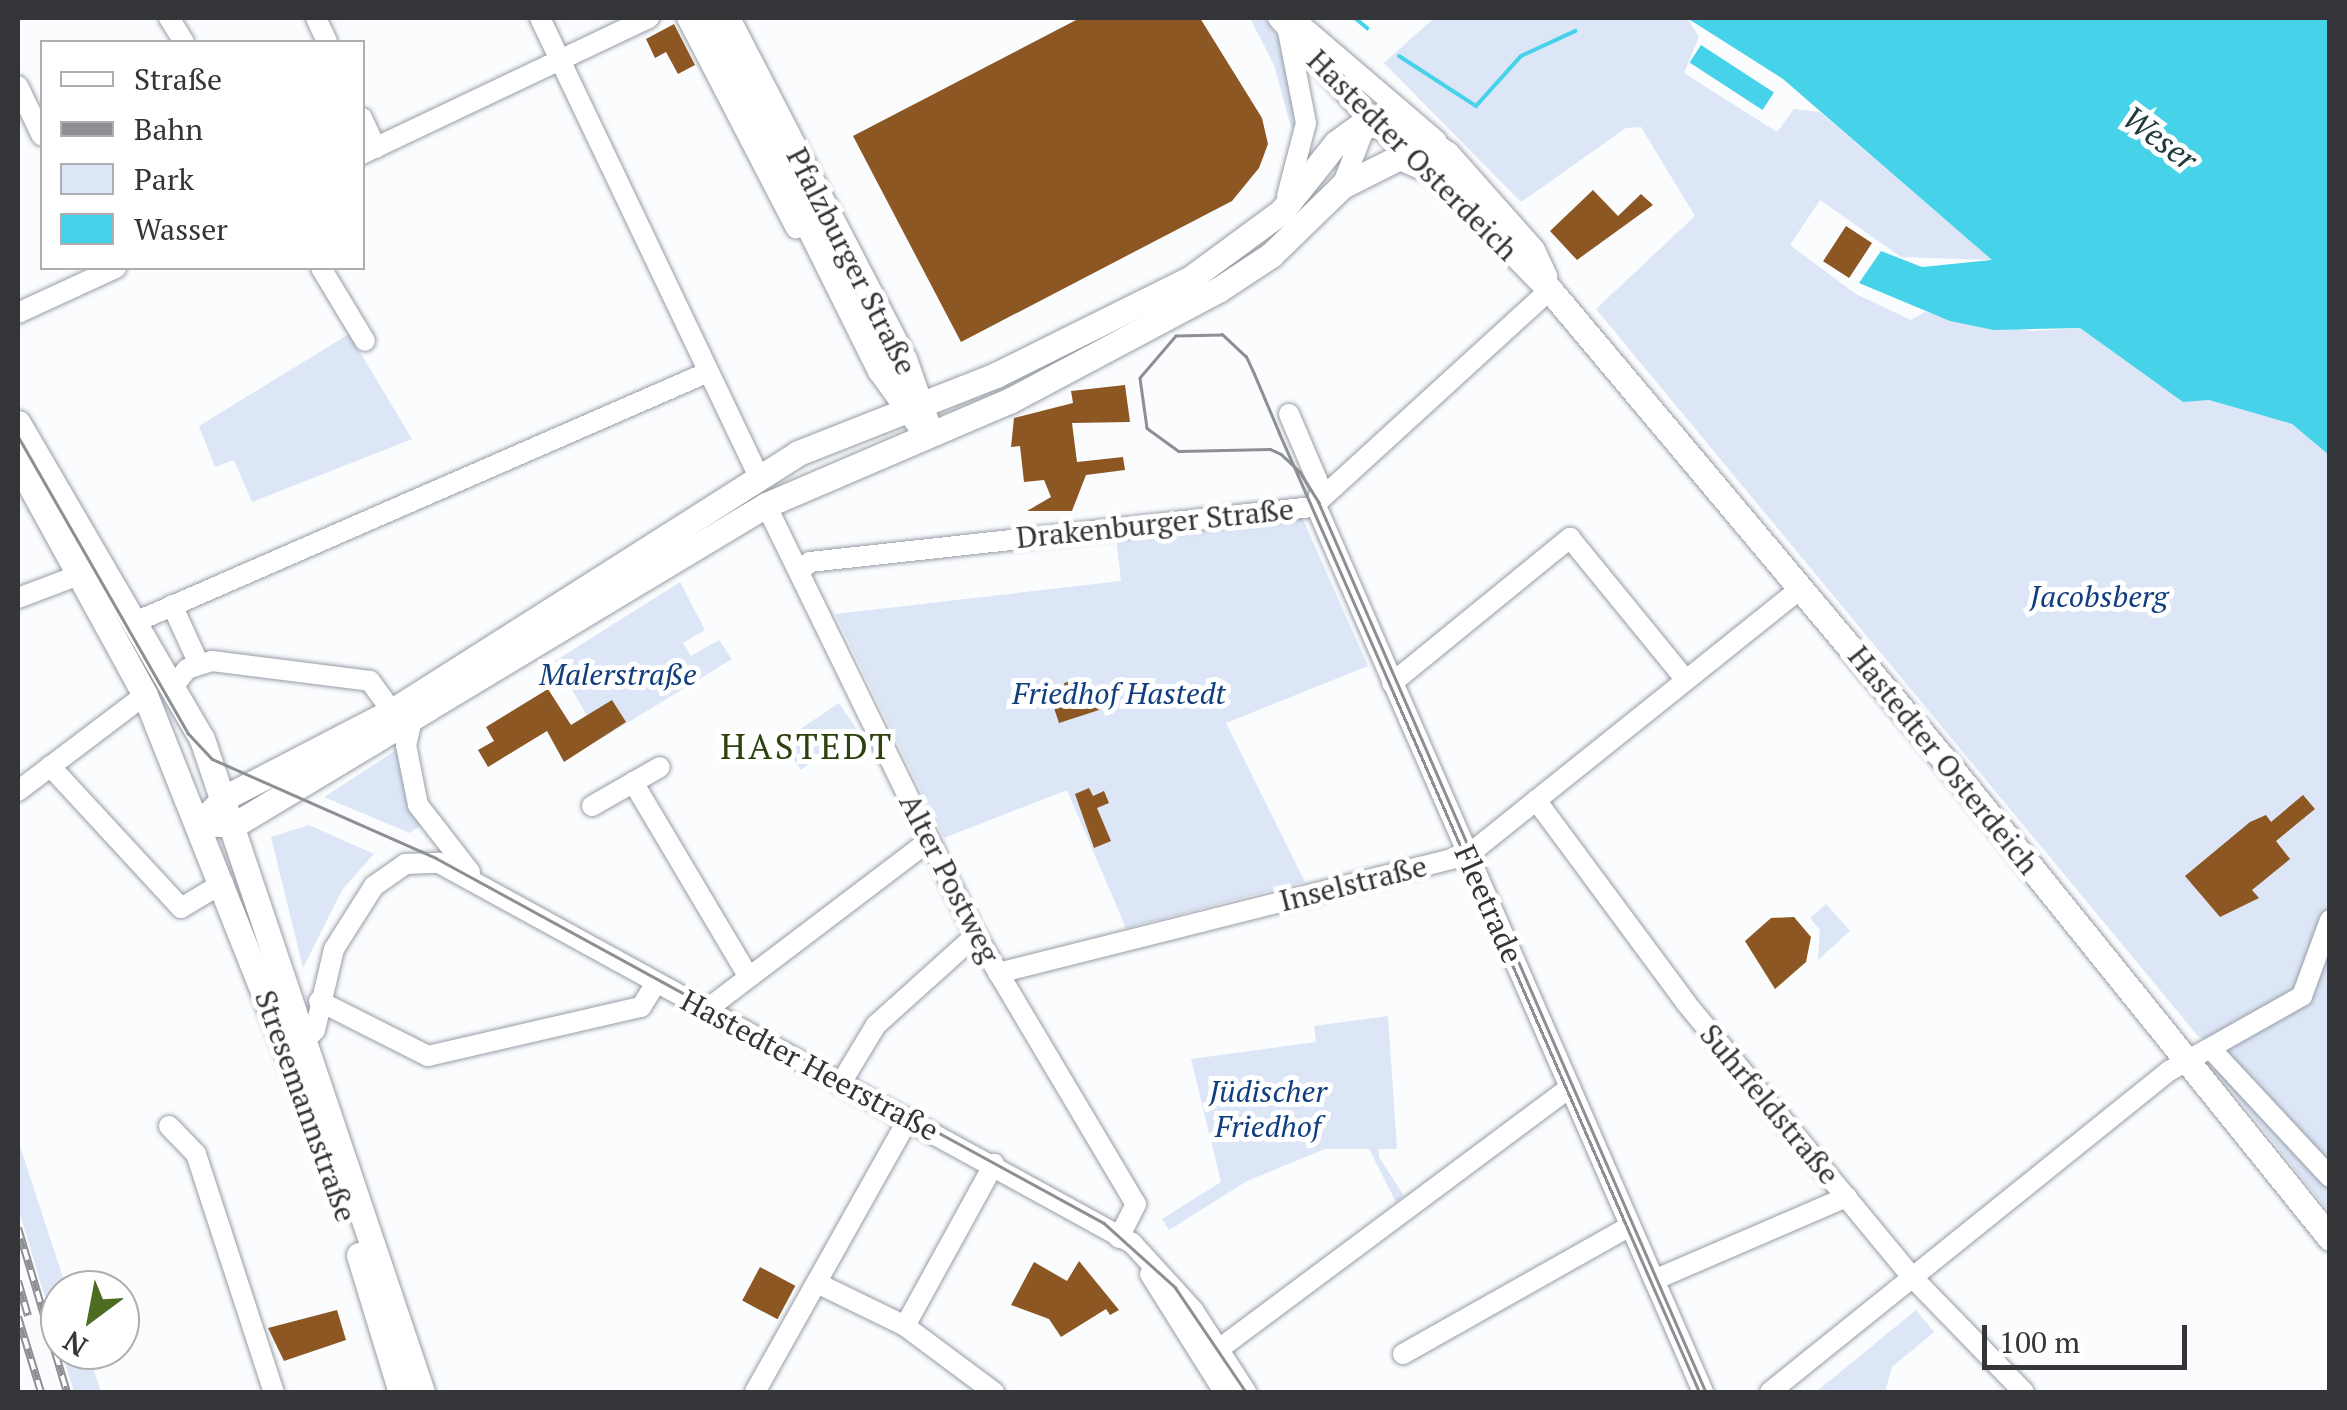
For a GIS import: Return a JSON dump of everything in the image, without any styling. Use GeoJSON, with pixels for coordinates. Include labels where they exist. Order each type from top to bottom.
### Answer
{"type":"FeatureCollection","features":[{"type":"Feature","properties":{"kind":"main road","name":"Pfalzburger Straße"},"geometry":{"type":"LineString","coordinates":[[704,18],[880,370],[917,409]]}},
{"type":"Feature","properties":{"kind":"main road","name":"Pfalzburger Straße"},"geometry":{"type":"LineString","coordinates":[[728,18],[929,436]]}},
{"type":"Feature","properties":{"kind":"main road"},"geometry":{"type":"LineString","coordinates":[[200,823],[234,825],[759,477],[869,424],[917,409],[1191,278],[1281,212],[1330,150],[1371,122],[1405,125],[1447,154]]}},
{"type":"Feature","properties":{"kind":"main road","name":"Hastedter Osterdeich"},"geometry":{"type":"LineString","coordinates":[[1447,154],[1532,250],[1550,290]]}},
{"type":"Feature","properties":{"kind":"main road"},"geometry":{"type":"LineString","coordinates":[[200,823],[224,798],[402,715],[766,505],[929,436],[1234,281],[1344,179],[1379,162],[1419,161]]}},
{"type":"Feature","properties":{"kind":"main road","name":"Hastedter Osterdeich"},"geometry":{"type":"LineString","coordinates":[[1419,161],[1550,290],[1802,587],[2330,1238]]}},
{"type":"Feature","properties":{"kind":"main road","name":"Pfalzburger Straße"},"geometry":{"type":"LineString","coordinates":[[869,424],[880,370]]}},
{"type":"Feature","properties":{"kind":"main road"},"geometry":{"type":"LineString","coordinates":[[18,422],[173,687],[234,825]]}},
{"type":"Feature","properties":{"kind":"main road"},"geometry":{"type":"LineString","coordinates":[[18,463],[145,695],[200,823]]}},
{"type":"Feature","properties":{"kind":"main road","name":"Stresemannstraße"},"geometry":{"type":"LineString","coordinates":[[200,823],[304,1090],[401,1392]]}},
{"type":"Feature","properties":{"kind":"main road","name":"Stresemannstraße"},"geometry":{"type":"LineString","coordinates":[[234,825],[422,1392]]}},
{"type":"Feature","properties":{"kind":"street"},"geometry":{"type":"LineString","coordinates":[[168,18],[183,40]]}},
{"type":"Feature","properties":{"kind":"street"},"geometry":{"type":"LineString","coordinates":[[540,18],[706,373],[759,477]]}},
{"type":"Feature","properties":{"kind":"street"},"geometry":{"type":"LineString","coordinates":[[369,151],[562,64],[649,18]]}},
{"type":"Feature","properties":{"kind":"street","name":"Pfalzburger Straße"},"geometry":{"type":"LineString","coordinates":[[687,18],[808,250],[834,276]]}},
{"type":"Feature","properties":{"kind":"street"},"geometry":{"type":"LineString","coordinates":[[1281,212],[1304,152],[1304,94],[1287,21]]}},
{"type":"Feature","properties":{"kind":"street","name":"Hastedter Osterdeich"},"geometry":{"type":"LineString","coordinates":[[1287,21],[1368,77],[1422,122],[1447,154]]}},
{"type":"Feature","properties":{"kind":"street","name":"Hastedter Osterdeich"},"geometry":{"type":"LineString","coordinates":[[1287,21],[1371,122],[1419,161]]}},
{"type":"Feature","properties":{"kind":"street"},"geometry":{"type":"LineString","coordinates":[[1344,179],[1371,122],[1368,77]]}},
{"type":"Feature","properties":{"kind":"street"},"geometry":{"type":"LineString","coordinates":[[18,86],[40,132]]}},
{"type":"Feature","properties":{"kind":"street"},"geometry":{"type":"LineString","coordinates":[[1304,152],[1330,150],[1344,179]]}},
{"type":"Feature","properties":{"kind":"street"},"geometry":{"type":"LineString","coordinates":[[18,313],[108,270]]}},
{"type":"Feature","properties":{"kind":"street"},"geometry":{"type":"LineString","coordinates":[[322,270],[364,340]]}},
{"type":"Feature","properties":{"kind":"street","name":"Drakenburger Straße"},"geometry":{"type":"LineString","coordinates":[[800,572],[810,562],[1316,506],[1550,290]]}},
{"type":"Feature","properties":{"kind":"street"},"geometry":{"type":"LineString","coordinates":[[133,623],[706,373]]}},
{"type":"Feature","properties":{"kind":"street","name":"Fleetrade"},"geometry":{"type":"LineString","coordinates":[[1289,414],[1321,489],[1316,506],[1703,1392]]}},
{"type":"Feature","properties":{"kind":"street","name":"Alter Postweg"},"geometry":{"type":"LineString","coordinates":[[766,505],[976,935],[1136,1204],[1119,1238]]}},
{"type":"Feature","properties":{"kind":"street"},"geometry":{"type":"LineString","coordinates":[[1392,683],[1570,538],[1685,679]]}},
{"type":"Feature","properties":{"kind":"street"},"geometry":{"type":"LineString","coordinates":[[18,598],[80,574]]}},
{"type":"Feature","properties":{"kind":"street","name":"Inselstraße"},"geometry":{"type":"LineString","coordinates":[[998,973],[1468,854],[1802,587]]}},
{"type":"Feature","properties":{"kind":"street"},"geometry":{"type":"LineString","coordinates":[[172,605],[198,662]]}},
{"type":"Feature","properties":{"kind":"street"},"geometry":{"type":"LineString","coordinates":[[198,662],[370,680],[402,715]]}},
{"type":"Feature","properties":{"kind":"street"},"geometry":{"type":"LineString","coordinates":[[173,687],[198,662]]}},
{"type":"Feature","properties":{"kind":"street"},"geometry":{"type":"LineString","coordinates":[[18,791],[145,695]]}},
{"type":"Feature","properties":{"kind":"street","name":"Hastedter Heerstraße"},"geometry":{"type":"LineString","coordinates":[[402,715],[418,806],[450,853],[499,895]]}},
{"type":"Feature","properties":{"kind":"street"},"geometry":{"type":"LineString","coordinates":[[50,766],[181,908],[223,883]]}},
{"type":"Feature","properties":{"kind":"street"},"geometry":{"type":"LineString","coordinates":[[592,806],[660,767]]}},
{"type":"Feature","properties":{"kind":"street"},"geometry":{"type":"LineString","coordinates":[[633,782],[748,976]]}},
{"type":"Feature","properties":{"kind":"street","name":"Suhrfeldstraße"},"geometry":{"type":"LineString","coordinates":[[1536,800],[1686,1003],[1914,1278],[2024,1392]]}},
{"type":"Feature","properties":{"kind":"street"},"geometry":{"type":"LineString","coordinates":[[706,1010],[929,842]]}},
{"type":"Feature","properties":{"kind":"street","name":"Hastedter Heerstraße"},"geometry":{"type":"LineString","coordinates":[[319,1001],[349,919],[374,886],[404,864],[440,864],[994,1164],[1119,1238],[1174,1287],[1246,1392]]}},
{"type":"Feature","properties":{"kind":"street"},"geometry":{"type":"LineString","coordinates":[[1770,1392],[2187,1061],[2302,996],[2330,920]]}},
{"type":"Feature","properties":{"kind":"street"},"geometry":{"type":"LineString","coordinates":[[841,1083],[876,1025],[976,935]]}},
{"type":"Feature","properties":{"kind":"street"},"geometry":{"type":"LineString","coordinates":[[305,1040],[319,1001],[428,1056],[641,1007],[656,982]]}},
{"type":"Feature","properties":{"kind":"street"},"geometry":{"type":"LineString","coordinates":[[2210,1048],[2330,1177]]}},
{"type":"Feature","properties":{"kind":"street"},"geometry":{"type":"LineString","coordinates":[[1219,1349],[1570,1087]]}},
{"type":"Feature","properties":{"kind":"street"},"geometry":{"type":"LineString","coordinates":[[755,1392],[820,1284],[908,1118]]}},
{"type":"Feature","properties":{"kind":"street"},"geometry":{"type":"LineString","coordinates":[[170,1126],[196,1154],[274,1392]]}},
{"type":"Feature","properties":{"kind":"street"},"geometry":{"type":"LineString","coordinates":[[906,1326],[994,1164]]}},
{"type":"Feature","properties":{"kind":"street"},"geometry":{"type":"LineString","coordinates":[[1654,1280],[1847,1197]]}},
{"type":"Feature","properties":{"kind":"street"},"geometry":{"type":"LineString","coordinates":[[1403,1354],[1630,1226]]}},
{"type":"Feature","properties":{"kind":"street","name":"Hastedter Heerstraße"},"geometry":{"type":"LineString","coordinates":[[1119,1238],[1224,1392]]}},
{"type":"Feature","properties":{"kind":"street"},"geometry":{"type":"LineString","coordinates":[[820,1284],[906,1326],[994,1392]]}},
{"type":"Feature","properties":{"kind":"green space"},"geometry":{"type":"Polygon","coordinates":[[[1250,18],[1264,18],[1282,43],[1300,128],[1291,127],[1274,65],[1250,18]]]}},
{"type":"Feature","properties":{"kind":"green space","name":"Jacobsberg"},"geometry":{"type":"Polygon","coordinates":[[[1434,18],[1687,18],[1699,37],[1684,73],[1777,132],[1794,109],[1820,112],[1992,260],[1901,257],[1820,200],[1790,245],[1856,294],[1911,320],[1925,312],[2031,331],[2080,328],[2183,402],[2209,400],[2292,424],[2329,455],[2329,1163],[2225,1051],[2198,1036],[1596,309],[1695,216],[1641,127],[1626,128],[1521,202],[1384,63],[1434,18]]]}},
{"type":"Feature","properties":{"kind":"green space"},"geometry":{"type":"Polygon","coordinates":[[[349,334],[412,439],[252,502],[234,460],[215,467],[199,426],[349,334]]]}},
{"type":"Feature","properties":{"kind":"green space","name":"Friedhof Hastedt"},"geometry":{"type":"Polygon","coordinates":[[[1301,515],[1368,666],[1226,723],[1305,882],[1126,928],[1067,790],[944,838],[835,614],[1121,581],[1116,537],[1301,515]]]}},
{"type":"Feature","properties":{"kind":"green space","name":"Malerstraße"},"geometry":{"type":"Polygon","coordinates":[[[680,582],[705,630],[683,643],[691,656],[719,640],[732,659],[601,739],[555,661],[680,582]]]}},
{"type":"Feature","properties":{"kind":"green space"},"geometry":{"type":"Polygon","coordinates":[[[839,703],[858,731],[801,770],[782,742],[839,703]]]}},
{"type":"Feature","properties":{"kind":"green space"},"geometry":{"type":"Polygon","coordinates":[[[401,747],[422,824],[410,833],[324,797],[401,747]]]}},
{"type":"Feature","properties":{"kind":"green space"},"geometry":{"type":"Polygon","coordinates":[[[309,825],[374,854],[342,890],[303,968],[271,837],[309,825]]]}},
{"type":"Feature","properties":{"kind":"green space"},"geometry":{"type":"Polygon","coordinates":[[[1826,904],[1850,931],[1818,960],[1820,930],[1810,918],[1826,904]]]}},
{"type":"Feature","properties":{"kind":"green space","name":"Jüdischer Friedhof"},"geometry":{"type":"Polygon","coordinates":[[[1388,1016],[1397,1149],[1379,1149],[1379,1157],[1404,1196],[1396,1202],[1369,1149],[1325,1149],[1247,1181],[1169,1230],[1162,1219],[1221,1182],[1191,1059],[1316,1042],[1314,1026],[1388,1016]]]}},
{"type":"Feature","properties":{"kind":"green space"},"geometry":{"type":"Polygon","coordinates":[[[2214,1068],[2226,1069],[2329,1184],[2329,1212],[2214,1068]]]}},
{"type":"Feature","properties":{"kind":"green space"},"geometry":{"type":"Polygon","coordinates":[[[18,1140],[60,1270],[40,1270],[40,1281],[18,1208],[18,1140]]]}},
{"type":"Feature","properties":{"kind":"green space"},"geometry":{"type":"Polygon","coordinates":[[[1916,1310],[1934,1332],[1892,1367],[1885,1392],[1817,1391],[1916,1310]]]}},
{"type":"Feature","properties":{"kind":"green space"},"geometry":{"type":"Polygon","coordinates":[[[67,1370],[94,1370],[101,1392],[74,1392],[67,1370]]]}},
{"type":"Feature","properties":{"kind":"water","name":"Weser"},"geometry":{"type":"Polygon","coordinates":[[[1687,18],[2329,18],[2329,455],[2292,424],[2209,400],[2183,402],[2080,328],[1994,330],[1950,321],[1859,283],[1881,251],[1922,267],[1992,260],[1783,79],[1687,18]]]}},
{"type":"Feature","properties":{"kind":"water"},"geometry":{"type":"Polygon","coordinates":[[[1701,45],[1774,92],[1763,110],[1690,63],[1701,45]]]}},
{"type":"Feature","properties":{"kind":"building"},"geometry":{"type":"Polygon","coordinates":[[[1080,18],[1200,18],[1262,118],[1268,144],[1259,168],[1232,201],[961,342],[853,136],[1080,18]]]}},
{"type":"Feature","properties":{"kind":"building"},"geometry":{"type":"Polygon","coordinates":[[[674,24],[695,65],[678,74],[666,52],[655,58],[646,39],[674,24]]]}},
{"type":"Feature","properties":{"kind":"building"},"geometry":{"type":"Polygon","coordinates":[[[1593,190],[1618,216],[1641,194],[1653,205],[1577,260],[1550,231],[1593,190]]]}},
{"type":"Feature","properties":{"kind":"building"},"geometry":{"type":"Polygon","coordinates":[[[1846,226],[1872,243],[1849,278],[1823,261],[1846,226]]]}},
{"type":"Feature","properties":{"kind":"building"},"geometry":{"type":"Polygon","coordinates":[[[1125,385],[1130,422],[1072,423],[1077,462],[1123,457],[1125,470],[1086,475],[1072,511],[1027,511],[1051,497],[1044,480],[1024,482],[1020,446],[1011,447],[1014,418],[1073,403],[1071,391],[1125,385]]]}},
{"type":"Feature","properties":{"kind":"building"},"geometry":{"type":"Polygon","coordinates":[[[1078,679],[1099,710],[1059,723],[1053,705],[1069,700],[1064,683],[1078,679]]]}},
{"type":"Feature","properties":{"kind":"building"},"geometry":{"type":"Polygon","coordinates":[[[548,689],[571,725],[612,700],[626,722],[564,762],[547,731],[488,767],[478,750],[494,741],[486,727],[548,689]]]}},
{"type":"Feature","properties":{"kind":"building"},"geometry":{"type":"Polygon","coordinates":[[[1089,788],[1093,796],[1104,791],[1109,803],[1097,808],[1111,841],[1094,848],[1075,794],[1089,788]]]}},
{"type":"Feature","properties":{"kind":"building"},"geometry":{"type":"Polygon","coordinates":[[[2303,795],[2315,809],[2276,841],[2290,859],[2252,890],[2259,898],[2220,917],[2185,876],[2250,822],[2266,815],[2271,822],[2303,795]]]}},
{"type":"Feature","properties":{"kind":"building"},"geometry":{"type":"Polygon","coordinates":[[[1794,917],[1811,937],[1806,962],[1775,989],[1745,941],[1771,918],[1794,917]]]}},
{"type":"Feature","properties":{"kind":"building"},"geometry":{"type":"Polygon","coordinates":[[[1079,1261],[1119,1310],[1110,1315],[1106,1309],[1061,1337],[1049,1319],[1011,1305],[1034,1262],[1067,1281],[1079,1261]]]}},
{"type":"Feature","properties":{"kind":"building"},"geometry":{"type":"Polygon","coordinates":[[[760,1267],[795,1286],[777,1319],[742,1301],[760,1267]]]}},
{"type":"Feature","properties":{"kind":"building"},"geometry":{"type":"Polygon","coordinates":[[[337,1310],[346,1340],[284,1361],[268,1328],[337,1310]]]}},
{"type":"Feature","properties":{"kind":"waterway"},"geometry":{"type":"LineString","coordinates":[[1355,18],[1367,28]]}},
{"type":"Feature","properties":{"kind":"waterway"},"geometry":{"type":"LineString","coordinates":[[1399,56],[1476,106],[1521,56],[1575,31]]}},
{"type":"Feature","properties":{"kind":"tram line"},"geometry":{"type":"LineString","coordinates":[[1699,1392],[1394,695],[1293,465],[1279,433],[1254,374],[1246,357],[1222,335],[1176,336],[1140,378],[1147,428],[1179,451],[1270,449],[1281,454],[1293,465],[1300,472],[1319,503],[1706,1392]]}},
{"type":"Feature","properties":{"kind":"tram line"},"geometry":{"type":"LineString","coordinates":[[18,436],[188,733],[212,759],[436,858],[1104,1223],[1175,1287],[1246,1392]]}},
{"type":"Feature","properties":{"kind":"railway"},"geometry":{"type":"LineString","coordinates":[[18,1228],[67,1392]]}},
{"type":"Feature","properties":{"kind":"railway"},"geometry":{"type":"LineString","coordinates":[[18,1281],[28,1316]]}},
{"type":"Feature","properties":{"kind":"railway"},"geometry":{"type":"LineString","coordinates":[[18,1317],[41,1392]]}},
{"type":"Feature","properties":{"kind":"district","name":"HASTEDT"},"geometry":{"type":"Point","coordinates":[807,746]}}]}
